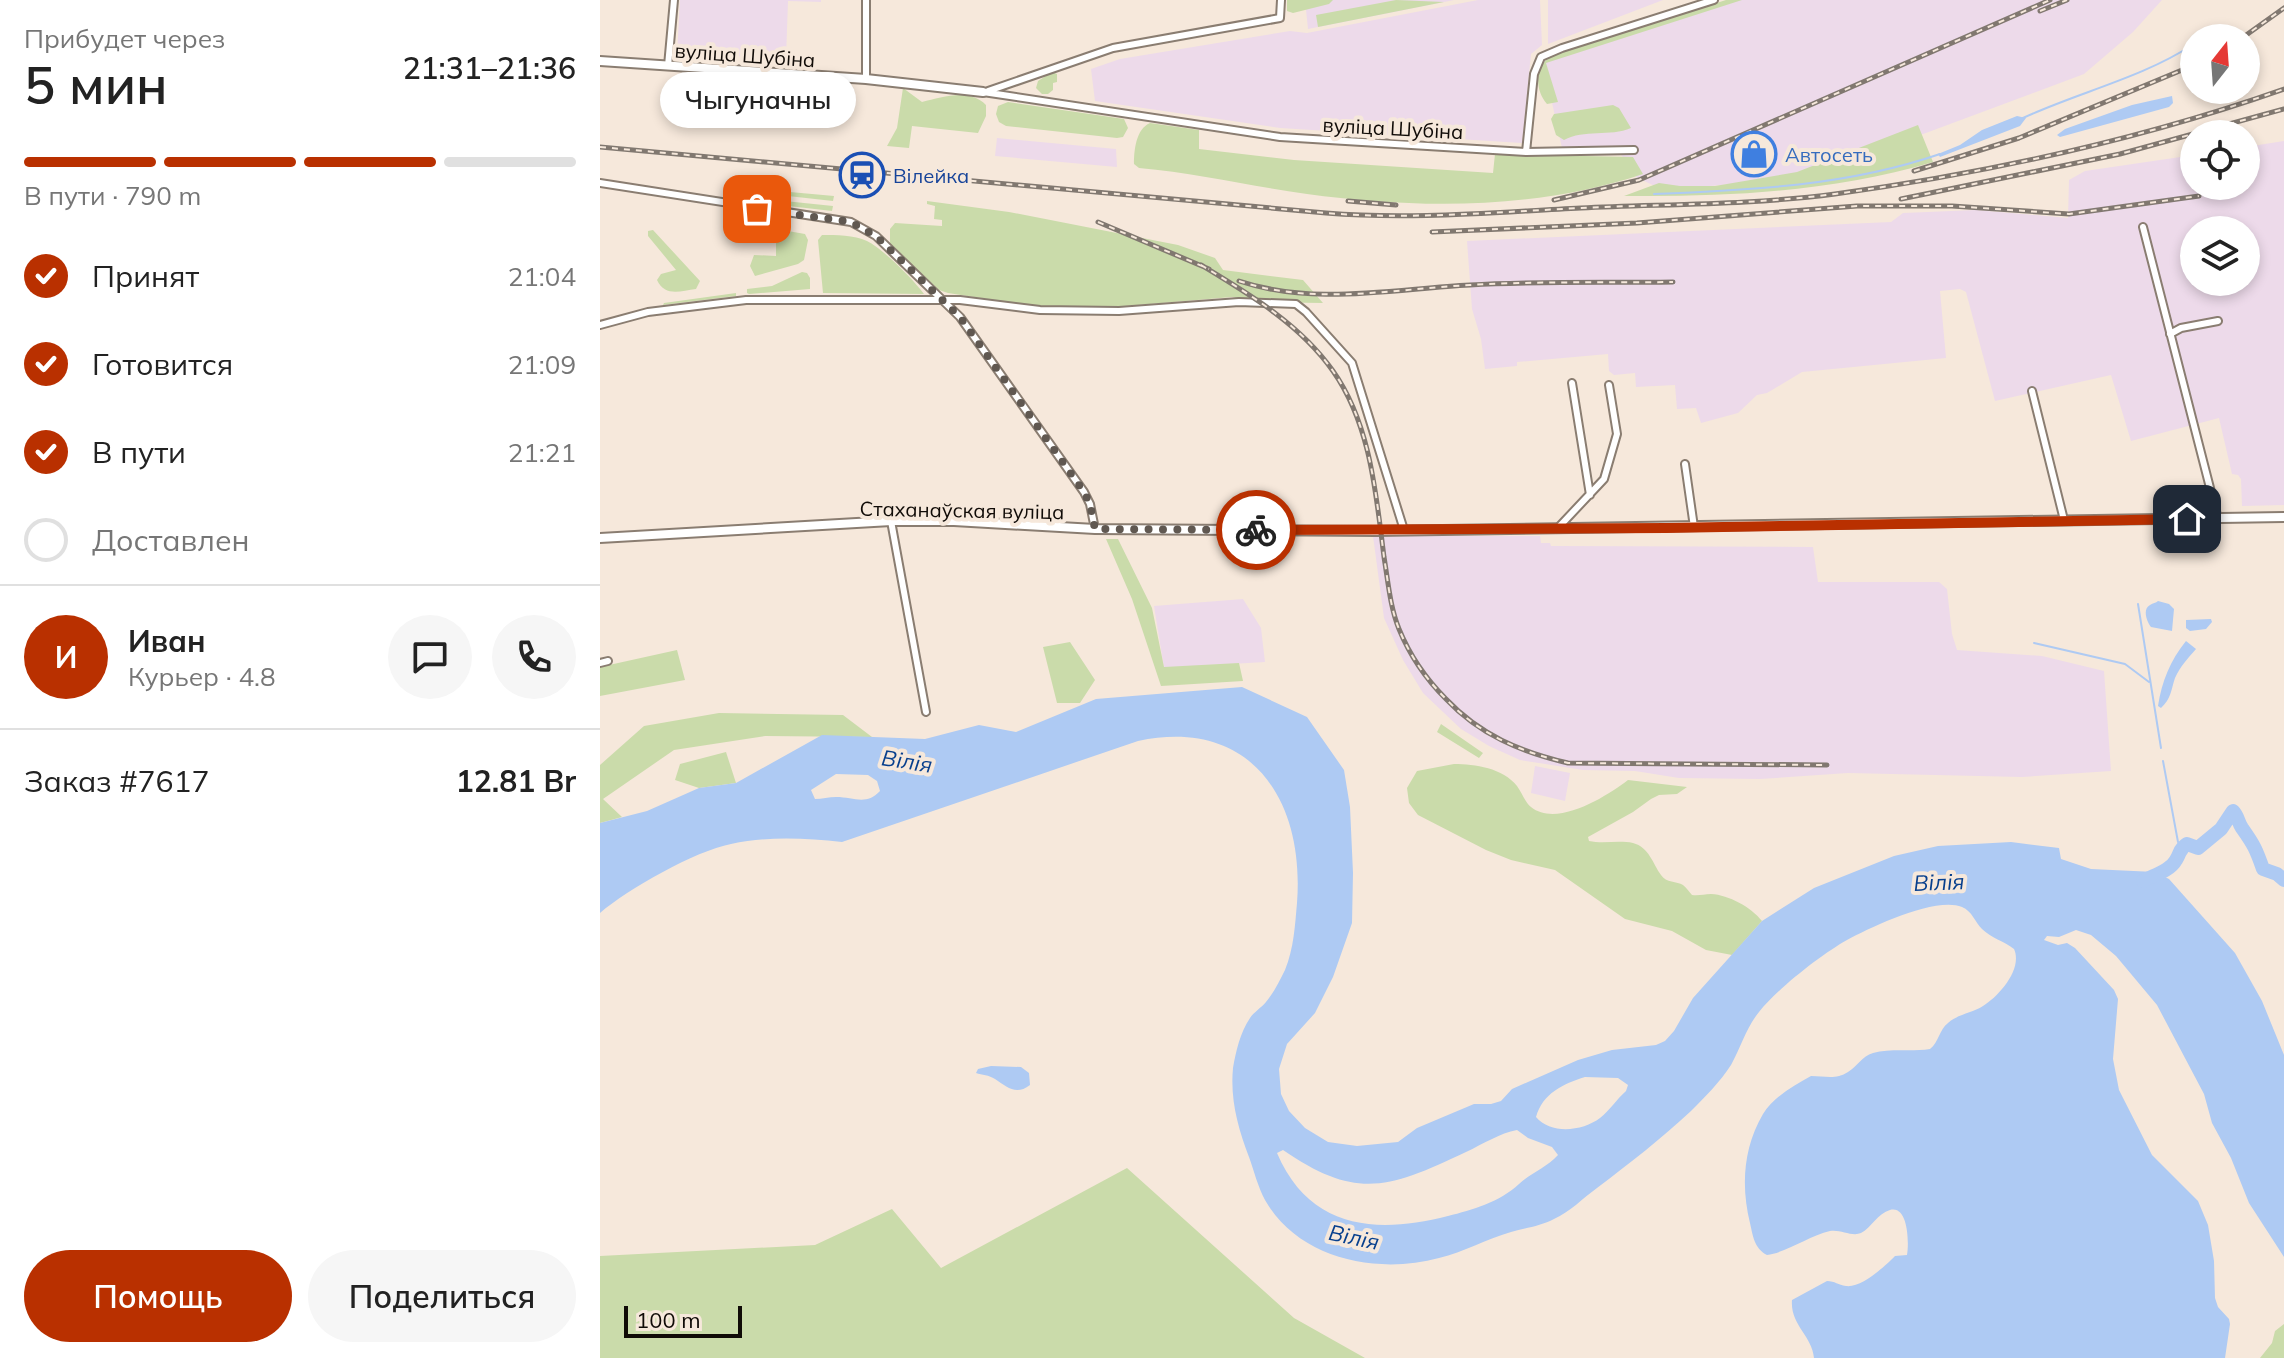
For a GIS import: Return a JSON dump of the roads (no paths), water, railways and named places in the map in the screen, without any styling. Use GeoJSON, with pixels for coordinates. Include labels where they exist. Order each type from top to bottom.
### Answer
{"type":"FeatureCollection","features":[{"type":"Feature","properties":{"kind":"street"},"geometry":{"type":"LineString","coordinates":[[668,66],[674,0]]}},
{"type":"Feature","properties":{"kind":"street"},"geometry":{"type":"LineString","coordinates":[[866,0],[866,79]]}},
{"type":"Feature","properties":{"kind":"street","name":"вуліца Шубіна"},"geometry":{"type":"LineString","coordinates":[[983,92],[1113,48],[1280,18],[1281,0]]}},
{"type":"Feature","properties":{"kind":"street"},"geometry":{"type":"LineString","coordinates":[[1526,152],[1534,74],[1541,57],[1714,0]]}},
{"type":"Feature","properties":{"kind":"street","name":"вуліца Шубіна"},"geometry":{"type":"LineString","coordinates":[[600,61],[866,79],[983,92],[1280,137],[1526,152],[1634,150]]}},
{"type":"Feature","properties":{"kind":"street"},"geometry":{"type":"LineString","coordinates":[[600,183],[858,224],[876,236],[962,320],[1084,492],[1095,529]]}},
{"type":"Feature","properties":{"kind":"street"},"geometry":{"type":"LineString","coordinates":[[2143,227],[2218,519]]}},
{"type":"Feature","properties":{"kind":"street"},"geometry":{"type":"LineString","coordinates":[[600,325],[648,312],[746,300],[960,300],[1040,310],[1119,311],[1239,302],[1300,306],[1352,363],[1404,530]]}},
{"type":"Feature","properties":{"kind":"street"},"geometry":{"type":"LineString","coordinates":[[2170,334],[2181,328],[2218,321]]}},
{"type":"Feature","properties":{"kind":"street"},"geometry":{"type":"LineString","coordinates":[[1572,383],[1590,495]]}},
{"type":"Feature","properties":{"kind":"street"},"geometry":{"type":"LineString","coordinates":[[1557,529],[1604,479],[1617,434],[1609,385]]}},
{"type":"Feature","properties":{"kind":"street"},"geometry":{"type":"LineString","coordinates":[[2032,391],[2064,520]]}},
{"type":"Feature","properties":{"kind":"street"},"geometry":{"type":"LineString","coordinates":[[1685,464],[1694,527]]}},
{"type":"Feature","properties":{"kind":"street","name":"Стаханаўская вуліца"},"geometry":{"type":"LineString","coordinates":[[600,538],[891,521],[954,521],[1095,529],[1404,530],[2284,517]]}},
{"type":"Feature","properties":{"kind":"street"},"geometry":{"type":"LineString","coordinates":[[891,521],[926,712]]}},
{"type":"Feature","properties":{"kind":"water"},"geometry":{"type":"Polygon","coordinates":[[[2172,96],[2173,103],[2169,107],[2060,137],[2057,135],[2065,129],[2132,105],[2172,96]]]}},
{"type":"Feature","properties":{"kind":"water"},"geometry":{"type":"Polygon","coordinates":[[[2017,116],[2026,118],[2020,126],[1940,157],[1938,154],[1960,145],[1982,130],[2017,116]]]}},
{"type":"Feature","properties":{"kind":"water"},"geometry":{"type":"Polygon","coordinates":[[[2158,601],[2174,609],[2172,631],[2151,627],[2148,622],[2146,609],[2158,601]]]}},
{"type":"Feature","properties":{"kind":"water"},"geometry":{"type":"Polygon","coordinates":[[[2211,619],[2206,629],[2190,631],[2186,628],[2186,620],[2211,619]]]}},
{"type":"Feature","properties":{"kind":"water"},"geometry":{"type":"Polygon","coordinates":[[[2186,641],[2196,649],[2179,670],[2169,698],[2161,708],[2158,706],[2164,680],[2186,641]]]}},
{"type":"Feature","properties":{"kind":"water","name":"Вілія"},"geometry":{"type":"Polygon","coordinates":[[[1242,687],[1307,717],[1344,770],[1350,807],[1352,923],[1333,977],[1315,1013],[1287,1044],[1279,1069],[1281,1094],[1289,1111],[1305,1128],[1328,1142],[1357,1146],[1398,1142],[1417,1128],[1474,1104],[1501,1101],[1512,1089],[1578,1060],[1612,1050],[1656,1045],[1674,1031],[1693,998],[1762,921],[1814,888],[1894,856],[1938,846],[2011,842],[2059,848],[2061,859],[2091,869],[2155,872],[2169,879],[2235,953],[2262,1001],[2284,1055],[2284,1257],[2249,1203],[2231,1158],[2212,1123],[2204,1094],[2157,1005],[2116,956],[2091,935],[2076,930],[2059,937],[2047,936],[2044,940],[2058,945],[2067,943],[2075,948],[2114,990],[2118,999],[2113,1059],[2119,1090],[2152,1155],[2198,1201],[2208,1225],[2214,1261],[2215,1298],[2230,1324],[2225,1358],[1814,1358],[1794,1316],[1792,1300],[1827,1281],[1846,1286],[1859,1284],[1895,1256],[1907,1255],[1908,1235],[1904,1219],[1896,1210],[1890,1210],[1861,1233],[1830,1231],[1767,1255],[1755,1241],[1747,1209],[1745,1182],[1751,1140],[1767,1108],[1798,1083],[1811,1076],[1844,1074],[1873,1053],[1930,1049],[1948,1023],[1983,1006],[2002,989],[2015,965],[2014,949],[1986,932],[1965,909],[1951,905],[1921,909],[1871,928],[1837,946],[1800,973],[1759,1012],[1731,1065],[1696,1106],[1645,1151],[1560,1216],[1448,1255],[1415,1263],[1365,1263],[1318,1249],[1279,1220],[1265,1200],[1241,1135],[1233,1091],[1233,1068],[1244,1030],[1274,991],[1285,970],[1294,936],[1297,865],[1291,830],[1280,800],[1262,774],[1240,754],[1211,742],[1177,737],[1138,741],[842,842],[772,839],[716,848],[662,872],[600,913],[600,823],[647,811],[699,788],[736,783],[822,735],[925,739],[979,725],[1016,732],[1096,699],[1242,687]],[[836,774],[811,790],[815,799],[865,799],[880,791],[877,781],[868,775],[836,774]],[[1585,1077],[1562,1086],[1549,1096],[1536,1117],[1558,1129],[1576,1128],[1593,1122],[1626,1091],[1628,1085],[1618,1078],[1585,1077]],[[1517,1130],[1416,1174],[1374,1184],[1353,1183],[1332,1177],[1283,1150],[1277,1153],[1291,1179],[1308,1198],[1327,1212],[1348,1220],[1396,1225],[1448,1216],[1485,1204],[1503,1196],[1558,1155],[1552,1147],[1517,1130]]]}},
{"type":"Feature","properties":{"kind":"water"},"geometry":{"type":"Polygon","coordinates":[[[1021,1067],[1029,1073],[1030,1085],[1020,1090],[1012,1089],[976,1073],[978,1069],[1021,1067]]]}},
{"type":"Feature","properties":{"kind":"waterway"},"geometry":{"type":"LineString","coordinates":[[2023,118],[2132,76],[2180,52]]}},
{"type":"Feature","properties":{"kind":"waterway"},"geometry":{"type":"LineString","coordinates":[[1654,194],[1763,188],[1834,180],[1940,154]]}},
{"type":"Feature","properties":{"kind":"waterway"},"geometry":{"type":"LineString","coordinates":[[2138,604],[2161,748]]}},
{"type":"Feature","properties":{"kind":"waterway"},"geometry":{"type":"LineString","coordinates":[[2034,643],[2125,664],[2149,682]]}},
{"type":"Feature","properties":{"kind":"waterway"},"geometry":{"type":"LineString","coordinates":[[2163,761],[2178,842]]}},
{"type":"Feature","properties":{"kind":"waterway"},"geometry":{"type":"LineString","coordinates":[[2143,881],[2170,867],[2187,844],[2198,848],[2221,829],[2233,811],[2263,869],[2284,880]]}},
{"type":"Feature","properties":{"kind":"railway"},"geometry":{"type":"LineString","coordinates":[[1554,200],[1639,180],[2050,0]]}},
{"type":"Feature","properties":{"kind":"railway"},"geometry":{"type":"LineString","coordinates":[[2040,11],[2067,0]]}},
{"type":"Feature","properties":{"kind":"railway"},"geometry":{"type":"LineString","coordinates":[[2260,25],[2284,8]]}},
{"type":"Feature","properties":{"kind":"railway"},"geometry":{"type":"LineString","coordinates":[[1914,171],[2019,138],[2180,71]]}},
{"type":"Feature","properties":{"kind":"railway"},"geometry":{"type":"LineString","coordinates":[[600,147],[1326,213],[1454,215],[1772,200],[1892,186],[2062,153],[2174,124],[2284,89]]}},
{"type":"Feature","properties":{"kind":"railway"},"geometry":{"type":"LineString","coordinates":[[1901,199],[2120,154],[2284,109]]}},
{"type":"Feature","properties":{"kind":"railway"},"geometry":{"type":"LineString","coordinates":[[1432,232],[1637,223],[1857,206],[1952,206],[2069,214],[2180,199]]}},
{"type":"Feature","properties":{"kind":"railway"},"geometry":{"type":"LineString","coordinates":[[1348,201],[1396,205]]}},
{"type":"Feature","properties":{"kind":"railway"},"geometry":{"type":"LineString","coordinates":[[1098,222],[1209,269]]}},
{"type":"Feature","properties":{"kind":"railway"},"geometry":{"type":"LineString","coordinates":[[1201,265],[1289,324],[1320,354],[1346,392],[1370,461],[1393,612],[1399,629],[1425,675],[1459,712],[1502,740],[1568,763],[1827,765]]}},
{"type":"Feature","properties":{"kind":"railway"},"geometry":{"type":"LineString","coordinates":[[1239,281],[1267,289],[1325,294],[1495,284],[1673,282]]}},
{"type":"Feature","properties":{"kind":"place","name":"Автосеть"},"geometry":{"type":"Point","coordinates":[1754,154]}},
{"type":"Feature","properties":{"kind":"place","name":"Вілейка"},"geometry":{"type":"Point","coordinates":[862,175]}},
{"type":"Feature","properties":{"kind":"place","name":"Чыгуначны"},"geometry":{"type":"Point","coordinates":[757,209]}}]}
